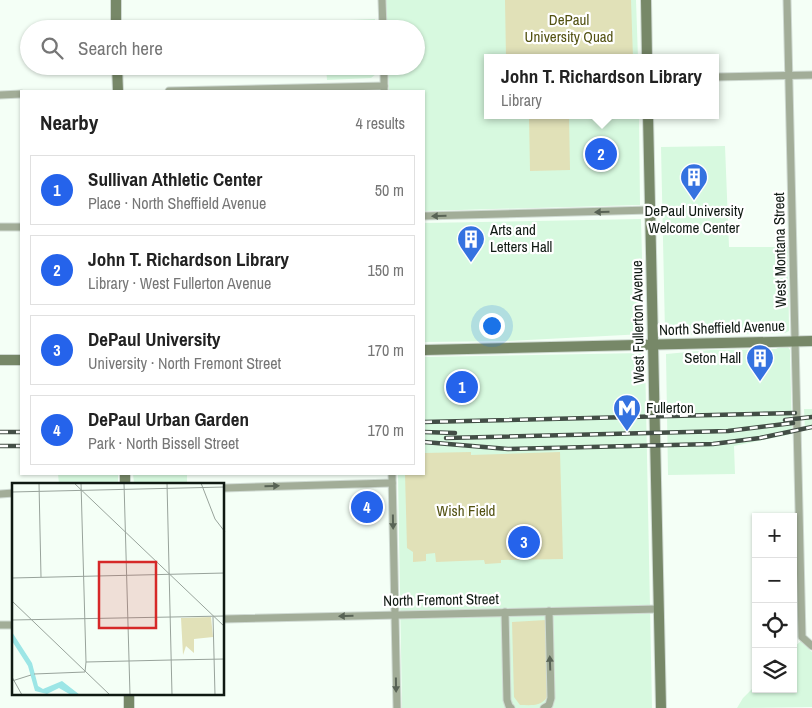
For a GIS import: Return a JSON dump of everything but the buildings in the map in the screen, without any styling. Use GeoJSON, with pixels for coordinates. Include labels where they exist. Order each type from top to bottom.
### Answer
{"type":"FeatureCollection","features":[{"type":"Feature","properties":{"kind":"main road"},"geometry":{"type":"LineString","coordinates":[[116,0],[116,20]]}},
{"type":"Feature","properties":{"kind":"main road"},"geometry":{"type":"LineString","coordinates":[[646,0],[647,54]]}},
{"type":"Feature","properties":{"kind":"main road"},"geometry":{"type":"LineString","coordinates":[[117,75],[118,90]]}},
{"type":"Feature","properties":{"kind":"main road","name":"West Fullerton Avenue"},"geometry":{"type":"LineString","coordinates":[[648,119],[661,708]]}},
{"type":"Feature","properties":{"kind":"main road","name":"North Sheffield Avenue"},"geometry":{"type":"LineString","coordinates":[[425,350],[812,341]]}},
{"type":"Feature","properties":{"kind":"main road"},"geometry":{"type":"LineString","coordinates":[[0,360],[20,360]]}},
{"type":"Feature","properties":{"kind":"street"},"geometry":{"type":"LineString","coordinates":[[382,0],[383,20]]}},
{"type":"Feature","properties":{"kind":"street","name":"West Montana Street"},"geometry":{"type":"LineString","coordinates":[[787,0],[802,637],[812,646]]}},
{"type":"Feature","properties":{"kind":"street"},"geometry":{"type":"LineString","coordinates":[[241,90],[384,88],[384,75]]}},
{"type":"Feature","properties":{"kind":"street"},"geometry":{"type":"LineString","coordinates":[[719,77],[812,75]]}},
{"type":"Feature","properties":{"kind":"street"},"geometry":{"type":"LineString","coordinates":[[0,95],[20,94]]}},
{"type":"Feature","properties":{"kind":"street"},"geometry":{"type":"LineString","coordinates":[[425,216],[651,210]]}},
{"type":"Feature","properties":{"kind":"street"},"geometry":{"type":"LineString","coordinates":[[0,228],[20,227]]}},
{"type":"Feature","properties":{"kind":"street"},"geometry":{"type":"LineString","coordinates":[[392,475],[397,708]]}},
{"type":"Feature","properties":{"kind":"street"},"geometry":{"type":"LineString","coordinates":[[225,488],[392,483]]}},
{"type":"Feature","properties":{"kind":"street","name":"North Fremont Street"},"geometry":{"type":"LineString","coordinates":[[225,619],[659,609]]}},
{"type":"Feature","properties":{"kind":"street"},"geometry":{"type":"LineString","coordinates":[[544,708],[549,705],[551,698],[549,611]]}},
{"type":"Feature","properties":{"kind":"street"},"geometry":{"type":"LineString","coordinates":[[505,612],[507,700],[511,708]]}},
{"type":"Feature","properties":{"kind":"shaded area"},"geometry":{"type":"Polygon","coordinates":[[[386,0],[636,0],[638,54],[484,54],[484,119],[639,119],[640,205],[425,211],[425,90],[389,90],[388,75],[425,75],[425,20],[387,20],[386,0]]]}},
{"type":"Feature","properties":{"kind":"shaded area"},"geometry":{"type":"Polygon","coordinates":[[[327,75],[375,75],[371,78],[327,80],[327,75]]]}},
{"type":"Feature","properties":{"kind":"shaded area"},"geometry":{"type":"Polygon","coordinates":[[[725,146],[729,247],[788,247],[789,331],[785,333],[666,335],[661,147],[725,146]]]}},
{"type":"Feature","properties":{"kind":"shaded area"},"geometry":{"type":"Polygon","coordinates":[[[641,219],[644,334],[506,341],[425,342],[425,223],[641,219]]]}},
{"type":"Feature","properties":{"kind":"shaded area"},"geometry":{"type":"Polygon","coordinates":[[[781,346],[788,347],[790,350],[792,434],[734,446],[735,474],[668,475],[666,354],[710,350],[776,349],[781,346]]]}},
{"type":"Feature","properties":{"kind":"shaded area"},"geometry":{"type":"Polygon","coordinates":[[[642,353],[645,356],[652,708],[402,708],[398,475],[425,475],[425,357],[642,353]]]}},
{"type":"Feature","properties":{"kind":"shaded area"},"geometry":{"type":"Polygon","coordinates":[[[804,409],[812,409],[812,430],[805,430],[804,409]]]}},
{"type":"Feature","properties":{"kind":"shaded area"},"geometry":{"type":"Polygon","coordinates":[[[58,475],[118,475],[118,482],[116,483],[59,483],[58,475]]]}},
{"type":"Feature","properties":{"kind":"shaded area"},"geometry":{"type":"Polygon","coordinates":[[[133,475],[187,475],[187,482],[134,483],[133,475]]]}},
{"type":"Feature","properties":{"kind":"shaded area"},"geometry":{"type":"Polygon","coordinates":[[[801,641],[812,652],[812,707],[737,708],[752,689],[752,693],[797,693],[797,644],[801,641]]]}},
{"type":"Feature","properties":{"kind":"green space","name":"DePaul University Quad"},"geometry":{"type":"Polygon","coordinates":[[[505,0],[631,0],[633,54],[506,54],[505,0]]]}},
{"type":"Feature","properties":{"kind":"green space"},"geometry":{"type":"Polygon","coordinates":[[[529,119],[569,119],[570,170],[530,171],[529,119]]]}},
{"type":"Feature","properties":{"kind":"green space","name":"Wish Field"},"geometry":{"type":"Polygon","coordinates":[[[471,452],[471,455],[560,452],[563,559],[501,560],[501,563],[485,564],[484,560],[436,562],[435,553],[426,554],[426,561],[413,562],[413,552],[407,548],[405,475],[425,475],[425,453],[471,452]]]}},
{"type":"Feature","properties":{"kind":"green space"},"geometry":{"type":"Polygon","coordinates":[[[353,496],[381,496],[381,518],[353,519],[353,496]]]}},
{"type":"Feature","properties":{"kind":"green space"},"geometry":{"type":"Polygon","coordinates":[[[546,620],[547,697],[538,704],[520,705],[514,697],[512,622],[546,620]]]}},
{"type":"Feature","properties":{"kind":"railway"},"geometry":{"type":"LineString","coordinates":[[425,422],[795,413]]}},
{"type":"Feature","properties":{"kind":"railway"},"geometry":{"type":"LineString","coordinates":[[785,420],[812,417]]}},
{"type":"Feature","properties":{"kind":"railway"},"geometry":{"type":"LineString","coordinates":[[446,438],[728,431],[793,423]]}},
{"type":"Feature","properties":{"kind":"railway"},"geometry":{"type":"LineString","coordinates":[[425,442],[508,449],[713,444],[760,438],[812,427]]}},
{"type":"Feature","properties":{"kind":"railway"},"geometry":{"type":"LineString","coordinates":[[0,432],[20,432]]}},
{"type":"Feature","properties":{"kind":"railway"},"geometry":{"type":"LineString","coordinates":[[425,432],[455,433]]}},
{"type":"Feature","properties":{"kind":"railway"},"geometry":{"type":"LineString","coordinates":[[0,446],[20,446]]}},
{"type":"Feature","properties":{"kind":"place","name":"John T. Richardson Library"},"geometry":{"type":"Point","coordinates":[601,154]}},
{"type":"Feature","properties":{"kind":"place","name":"DePaul University Welcome Center"},"geometry":{"type":"Point","coordinates":[694,201]}},
{"type":"Feature","properties":{"kind":"place","name":"Arts and Letters Hall"},"geometry":{"type":"Point","coordinates":[471,263]}},
{"type":"Feature","properties":{"kind":"place","name":"Seton Hall"},"geometry":{"type":"Point","coordinates":[760,382]}},
{"type":"Feature","properties":{"kind":"place","name":"Sullivan Athletic Center"},"geometry":{"type":"Point","coordinates":[462,387]}},
{"type":"Feature","properties":{"kind":"place","name":"Fullerton"},"geometry":{"type":"Point","coordinates":[627,432]}},
{"type":"Feature","properties":{"kind":"place","name":"DePaul Urban Garden"},"geometry":{"type":"Point","coordinates":[367,507]}},
{"type":"Feature","properties":{"kind":"place","name":"DePaul University"},"geometry":{"type":"Point","coordinates":[524,542]}}]}
